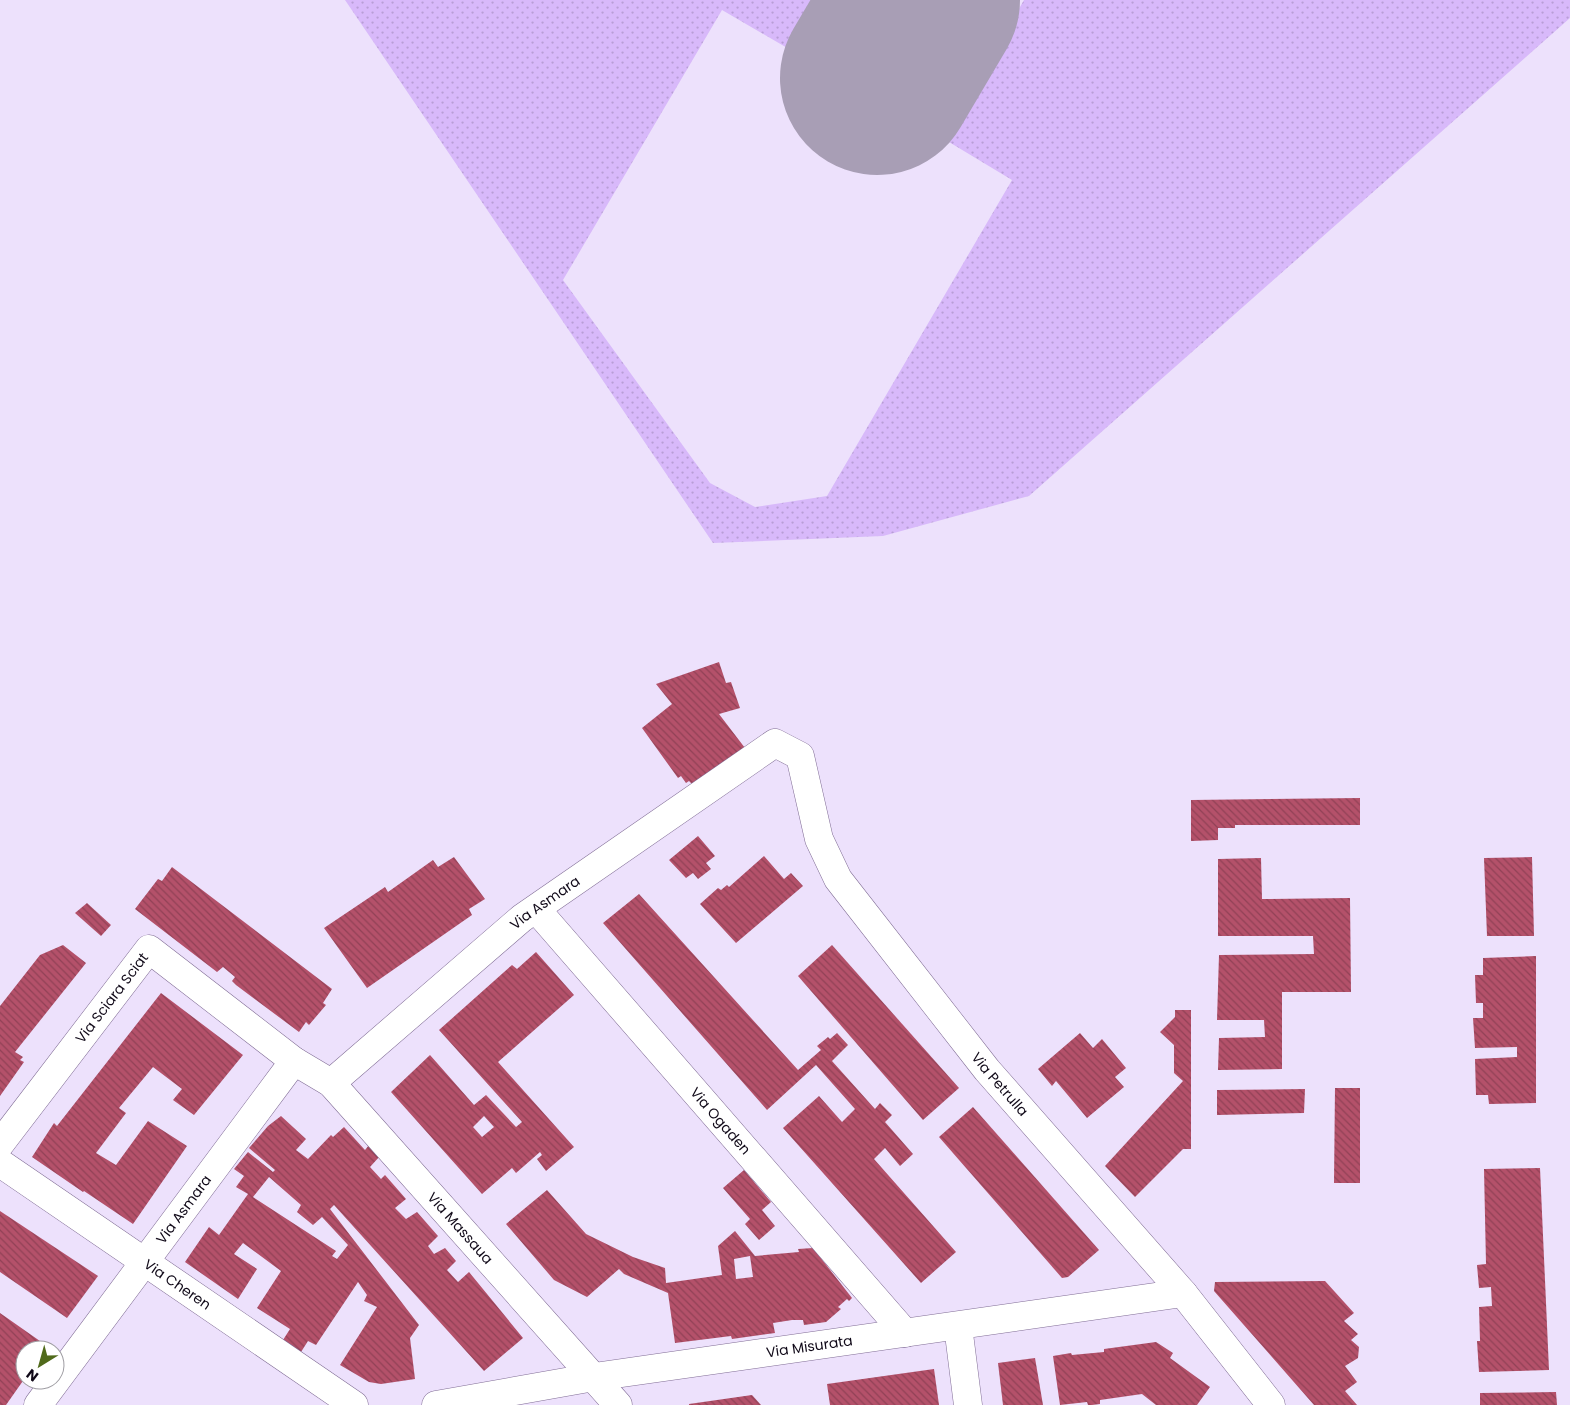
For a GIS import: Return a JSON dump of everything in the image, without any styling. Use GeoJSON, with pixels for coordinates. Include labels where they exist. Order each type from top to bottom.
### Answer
{"type":"FeatureCollection","features":[{"type":"Feature","properties":{"kind":"street","name":"Via Asmara"},"geometry":{"type":"LineString","coordinates":[[331,1083],[522,918],[775,743]]}},
{"type":"Feature","properties":{"kind":"street","name":"Via Petrulla"},"geometry":{"type":"LineString","coordinates":[[775,743],[800,756],[819,839],[838,879],[987,1070],[1182,1293],[1271,1405]]}},
{"type":"Feature","properties":{"kind":"street","name":"Via Ogaden"},"geometry":{"type":"LineString","coordinates":[[536,909],[905,1333]]}},
{"type":"Feature","properties":{"kind":"street","name":"Via Sciara Sciat"},"geometry":{"type":"LineString","coordinates":[[0,1144],[149,949],[294,1061]]}},
{"type":"Feature","properties":{"kind":"street","name":"Via Asmara"},"geometry":{"type":"LineString","coordinates":[[38,1405],[294,1061]]}},
{"type":"Feature","properties":{"kind":"street","name":"Via Massaua"},"geometry":{"type":"LineString","coordinates":[[294,1061],[331,1083],[618,1405]]}},
{"type":"Feature","properties":{"kind":"street","name":"Via Cheren"},"geometry":{"type":"LineString","coordinates":[[0,1163],[354,1405]]}},
{"type":"Feature","properties":{"kind":"street","name":"Via Misurata"},"geometry":{"type":"LineString","coordinates":[[436,1405],[594,1377],[1182,1293]]}},
{"type":"Feature","properties":{"kind":"street"},"geometry":{"type":"LineString","coordinates":[[958,1326],[968,1405]]}},
{"type":"Feature","properties":{"kind":"shaded area"},"geometry":{"type":"Polygon","coordinates":[[[345,0],[833,0],[801,56],[722,10],[563,280],[710,483],[755,507],[827,496],[1012,180],[944,139],[1024,0],[1570,0],[1570,18],[1029,496],[883,536],[713,543],[345,0]]]}},
{"type":"Feature","properties":{"kind":"building"},"geometry":{"type":"Polygon","coordinates":[[[719,662],[726,683],[731,682],[740,708],[719,714],[745,748],[692,784],[689,781],[686,783],[681,776],[678,778],[642,728],[672,704],[656,684],[719,662]]]}},
{"type":"Feature","properties":{"kind":"building"},"geometry":{"type":"Polygon","coordinates":[[[1360,798],[1360,825],[1235,825],[1235,828],[1218,828],[1218,840],[1191,841],[1191,800],[1360,798]]]}},
{"type":"Feature","properties":{"kind":"building"},"geometry":{"type":"Polygon","coordinates":[[[698,836],[715,856],[706,863],[711,869],[698,879],[693,873],[686,878],[669,860],[698,836]]]}},
{"type":"Feature","properties":{"kind":"building"},"geometry":{"type":"Polygon","coordinates":[[[764,856],[784,879],[791,873],[803,886],[736,943],[700,904],[718,888],[721,890],[727,885],[729,887],[764,856]]]}},
{"type":"Feature","properties":{"kind":"building"},"geometry":{"type":"Polygon","coordinates":[[[454,857],[485,899],[469,909],[472,915],[367,988],[324,928],[385,887],[388,892],[433,860],[438,867],[454,857]]]}},
{"type":"Feature","properties":{"kind":"building"},"geometry":{"type":"Polygon","coordinates":[[[1532,857],[1534,936],[1487,936],[1484,858],[1532,857]]]}},
{"type":"Feature","properties":{"kind":"building"},"geometry":{"type":"Polygon","coordinates":[[[1261,858],[1262,899],[1350,898],[1351,992],[1282,992],[1282,1069],[1218,1070],[1219,1038],[1265,1037],[1264,1020],[1217,1020],[1219,955],[1314,954],[1313,936],[1218,936],[1218,859],[1261,858]]]}},
{"type":"Feature","properties":{"kind":"building"},"geometry":{"type":"Polygon","coordinates":[[[172,867],[332,989],[323,1003],[326,1005],[309,1025],[306,1022],[299,1032],[236,985],[232,981],[235,977],[223,967],[217,972],[135,909],[158,879],[162,881],[172,867]]]}},
{"type":"Feature","properties":{"kind":"building"},"geometry":{"type":"Polygon","coordinates":[[[639,894],[798,1070],[821,1050],[817,1046],[828,1037],[830,1039],[837,1033],[848,1045],[832,1061],[875,1109],[880,1103],[892,1115],[885,1122],[913,1154],[900,1166],[885,1148],[874,1159],[956,1252],[921,1283],[783,1128],[819,1096],[842,1122],[855,1109],[816,1065],[767,1110],[603,923],[639,894]]]}},
{"type":"Feature","properties":{"kind":"building"},"geometry":{"type":"Polygon","coordinates":[[[87,903],[111,925],[101,936],[75,913],[87,903]]]}},
{"type":"Feature","properties":{"kind":"building"},"geometry":{"type":"Polygon","coordinates":[[[63,945],[86,963],[15,1052],[23,1057],[20,1060],[24,1062],[0,1096],[0,1006],[40,955],[63,945]]]}},
{"type":"Feature","properties":{"kind":"building"},"geometry":{"type":"Polygon","coordinates":[[[832,945],[959,1088],[923,1120],[798,976],[832,945]]]}},
{"type":"Feature","properties":{"kind":"building"},"geometry":{"type":"Polygon","coordinates":[[[536,952],[574,995],[498,1062],[574,1147],[546,1171],[537,1159],[542,1155],[540,1152],[516,1173],[512,1168],[482,1194],[391,1092],[430,1055],[474,1105],[486,1095],[516,1127],[522,1122],[439,1030],[512,965],[517,969],[536,952]],[[484,1116],[473,1127],[482,1137],[494,1127],[484,1116]]]}},
{"type":"Feature","properties":{"kind":"building"},"geometry":{"type":"Polygon","coordinates":[[[1536,956],[1536,1103],[1489,1104],[1488,1095],[1476,1095],[1475,1059],[1517,1057],[1517,1047],[1475,1048],[1473,1018],[1483,1018],[1483,1003],[1476,1003],[1475,975],[1483,975],[1483,958],[1536,956]]]}},
{"type":"Feature","properties":{"kind":"building"},"geometry":{"type":"Polygon","coordinates":[[[161,993],[243,1055],[194,1115],[173,1100],[182,1089],[153,1067],[119,1108],[126,1113],[96,1153],[116,1165],[148,1121],[187,1146],[133,1224],[32,1157],[54,1123],[57,1126],[161,993]]]}},
{"type":"Feature","properties":{"kind":"building"},"geometry":{"type":"Polygon","coordinates":[[[1175,1010],[1191,1010],[1191,1149],[1183,1149],[1135,1197],[1105,1166],[1183,1081],[1174,1073],[1174,1045],[1160,1032],[1175,1017],[1175,1010]]]}},
{"type":"Feature","properties":{"kind":"building"},"geometry":{"type":"Polygon","coordinates":[[[1080,1033],[1093,1048],[1102,1039],[1126,1068],[1115,1077],[1124,1087],[1087,1118],[1056,1081],[1052,1086],[1038,1069],[1080,1033]]]}},
{"type":"Feature","properties":{"kind":"building"},"geometry":{"type":"Polygon","coordinates":[[[1335,1088],[1360,1088],[1360,1183],[1334,1183],[1335,1088]]]}},
{"type":"Feature","properties":{"kind":"building"},"geometry":{"type":"Polygon","coordinates":[[[1305,1089],[1304,1113],[1217,1115],[1217,1090],[1305,1089]]]}},
{"type":"Feature","properties":{"kind":"building"},"geometry":{"type":"Polygon","coordinates":[[[973,1107],[1099,1250],[1068,1277],[1062,1278],[939,1137],[973,1107]]]}},
{"type":"Feature","properties":{"kind":"building"},"geometry":{"type":"Polygon","coordinates":[[[281,1116],[306,1139],[296,1150],[308,1159],[331,1135],[333,1137],[344,1127],[365,1150],[369,1145],[380,1156],[370,1167],[381,1179],[385,1175],[406,1199],[395,1208],[406,1219],[417,1212],[438,1236],[428,1246],[434,1254],[445,1248],[456,1261],[447,1270],[458,1282],[469,1272],[523,1338],[484,1371],[334,1205],[330,1209],[419,1325],[410,1338],[415,1379],[381,1384],[369,1382],[340,1365],[377,1307],[364,1301],[367,1295],[358,1282],[316,1345],[308,1341],[301,1352],[283,1340],[290,1329],[257,1308],[281,1271],[243,1243],[234,1254],[257,1269],[238,1299],[185,1262],[209,1227],[219,1235],[248,1194],[236,1187],[244,1176],[234,1169],[248,1152],[273,1172],[275,1170],[249,1148],[268,1126],[281,1116]],[[269,1177],[253,1197],[336,1251],[332,1256],[337,1259],[348,1245],[322,1217],[313,1225],[297,1212],[301,1205],[269,1177]]]}},
{"type":"Feature","properties":{"kind":"building"},"geometry":{"type":"Polygon","coordinates":[[[1540,1168],[1549,1370],[1479,1372],[1477,1341],[1480,1341],[1479,1307],[1492,1306],[1491,1287],[1479,1288],[1477,1265],[1486,1264],[1484,1169],[1540,1168]]]}},
{"type":"Feature","properties":{"kind":"building"},"geometry":{"type":"Polygon","coordinates":[[[744,1170],[771,1202],[762,1210],[775,1226],[759,1240],[745,1224],[750,1219],[723,1188],[744,1170]]]}},
{"type":"Feature","properties":{"kind":"building"},"geometry":{"type":"Polygon","coordinates":[[[547,1190],[586,1234],[633,1257],[665,1268],[666,1283],[722,1275],[718,1246],[735,1231],[755,1256],[799,1252],[798,1249],[813,1248],[852,1298],[849,1301],[847,1299],[838,1307],[841,1309],[826,1322],[804,1325],[803,1320],[792,1320],[773,1323],[775,1333],[732,1339],[731,1336],[675,1343],[668,1293],[624,1274],[619,1269],[587,1297],[554,1280],[506,1224],[547,1190]],[[750,1256],[734,1259],[736,1279],[753,1277],[750,1256]]]}},
{"type":"Feature","properties":{"kind":"building"},"geometry":{"type":"Polygon","coordinates":[[[0,1211],[98,1276],[67,1318],[0,1272],[0,1211]]]}},
{"type":"Feature","properties":{"kind":"building"},"geometry":{"type":"Polygon","coordinates":[[[1325,1281],[1354,1313],[1344,1321],[1358,1334],[1351,1340],[1359,1347],[1358,1358],[1345,1366],[1357,1382],[1345,1391],[1357,1405],[1314,1405],[1214,1291],[1215,1282],[1325,1281]]]}},
{"type":"Feature","properties":{"kind":"building"},"geometry":{"type":"Polygon","coordinates":[[[0,1313],[38,1340],[15,1340],[15,1390],[17,1390],[6,1405],[0,1405],[0,1313]]]}},
{"type":"Feature","properties":{"kind":"building"},"geometry":{"type":"Polygon","coordinates":[[[1156,1342],[1173,1353],[1170,1358],[1210,1387],[1197,1405],[1156,1405],[1142,1394],[1100,1400],[1100,1404],[1088,1405],[1087,1402],[1060,1405],[1053,1356],[1071,1353],[1072,1355],[1104,1352],[1104,1349],[1156,1342]]]}},
{"type":"Feature","properties":{"kind":"building"},"geometry":{"type":"Polygon","coordinates":[[[1035,1358],[1043,1405],[1003,1405],[998,1363],[1035,1358]]]}},
{"type":"Feature","properties":{"kind":"building"},"geometry":{"type":"Polygon","coordinates":[[[934,1369],[939,1405],[830,1405],[827,1384],[934,1369]]]}},
{"type":"Feature","properties":{"kind":"building"},"geometry":{"type":"Polygon","coordinates":[[[1556,1392],[1557,1405],[1480,1405],[1480,1393],[1556,1392]]]}},
{"type":"Feature","properties":{"kind":"building"},"geometry":{"type":"Polygon","coordinates":[[[752,1395],[761,1405],[689,1405],[689,1404],[752,1395]]]}},
{"type":"Feature","properties":{"kind":"runway"},"geometry":{"type":"LineString","coordinates":[[877,78],[923,0]]}}]}
